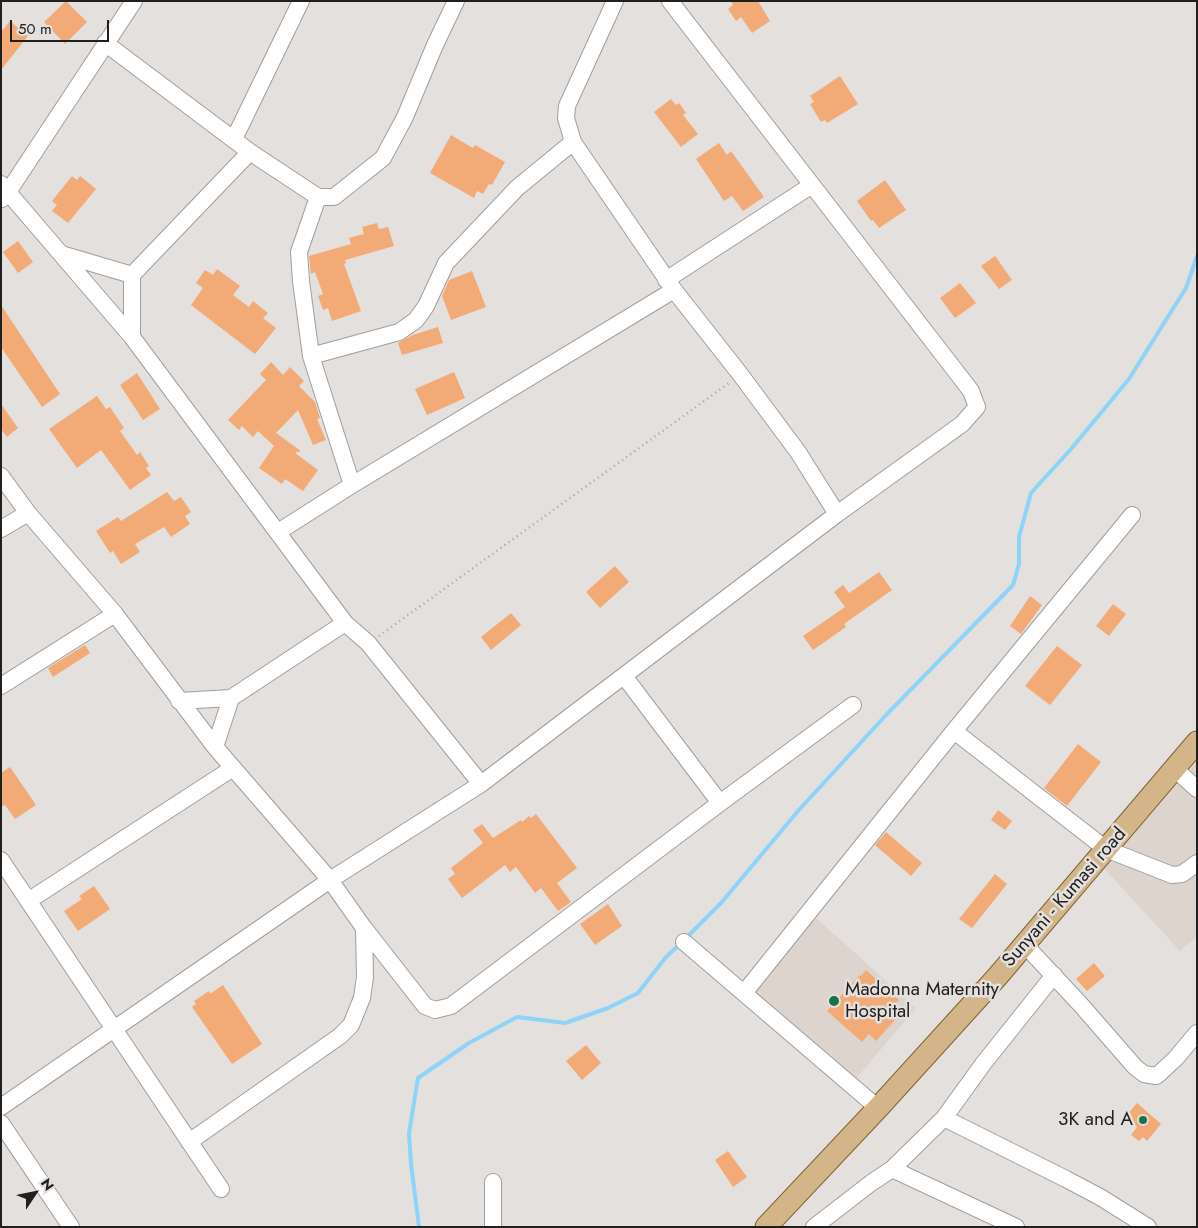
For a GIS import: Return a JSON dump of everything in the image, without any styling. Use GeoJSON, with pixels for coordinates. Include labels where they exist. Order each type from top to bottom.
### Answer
{"type":"FeatureCollection","features":[{"type":"Feature","properties":{"kind":"main road","name":"Sunyani - Kumasi road"},"geometry":{"type":"LineString","coordinates":[[766,1227],[878,1108],[1025,945],[1197,742]]}},
{"type":"Feature","properties":{"kind":"street"},"geometry":{"type":"LineString","coordinates":[[134,1],[4,192],[61,254],[132,337],[345,623],[368,643],[480,784]]}},
{"type":"Feature","properties":{"kind":"street"},"geometry":{"type":"LineString","coordinates":[[234,139],[301,1]]}},
{"type":"Feature","properties":{"kind":"street"},"geometry":{"type":"LineString","coordinates":[[105,43],[250,152],[318,197],[334,197],[383,158],[405,117],[435,45],[456,1]]}},
{"type":"Feature","properties":{"kind":"street"},"geometry":{"type":"LineString","coordinates":[[615,1],[566,106],[566,118],[573,142],[670,285],[798,452],[837,514]]}},
{"type":"Feature","properties":{"kind":"street"},"geometry":{"type":"LineString","coordinates":[[1,1108],[330,880],[480,784],[837,514],[962,424],[977,407],[971,390],[670,1]]}},
{"type":"Feature","properties":{"kind":"street"},"geometry":{"type":"LineString","coordinates":[[311,356],[399,332],[416,320],[426,306],[446,263],[516,188],[573,142]]}},
{"type":"Feature","properties":{"kind":"street"},"geometry":{"type":"LineString","coordinates":[[132,337],[132,275],[250,152]]}},
{"type":"Feature","properties":{"kind":"street"},"geometry":{"type":"LineString","coordinates":[[278,532],[670,285],[812,185]]}},
{"type":"Feature","properties":{"kind":"street"},"geometry":{"type":"LineString","coordinates":[[318,197],[299,252],[311,356],[352,485]]}},
{"type":"Feature","properties":{"kind":"street"},"geometry":{"type":"LineString","coordinates":[[61,254],[132,275]]}},
{"type":"Feature","properties":{"kind":"street"},"geometry":{"type":"LineString","coordinates":[[1,476],[28,513],[115,614],[215,747],[330,880],[364,928],[425,1006],[435,1010],[451,1006],[720,802],[853,705]]}},
{"type":"Feature","properties":{"kind":"street"},"geometry":{"type":"LineString","coordinates":[[1,529],[28,513]]}},
{"type":"Feature","properties":{"kind":"street"},"geometry":{"type":"LineString","coordinates":[[744,993],[954,731],[1132,515]]}},
{"type":"Feature","properties":{"kind":"street"},"geometry":{"type":"LineString","coordinates":[[1,686],[115,614]]}},
{"type":"Feature","properties":{"kind":"street"},"geometry":{"type":"LineString","coordinates":[[180,701],[231,698],[345,623]]}},
{"type":"Feature","properties":{"kind":"street"},"geometry":{"type":"LineString","coordinates":[[624,676],[720,802]]}},
{"type":"Feature","properties":{"kind":"street"},"geometry":{"type":"LineString","coordinates":[[215,747],[231,698]]}},
{"type":"Feature","properties":{"kind":"street"},"geometry":{"type":"LineString","coordinates":[[954,731],[1106,849],[1172,875],[1182,874],[1197,863]]}},
{"type":"Feature","properties":{"kind":"street"},"geometry":{"type":"LineString","coordinates":[[28,901],[233,768]]}},
{"type":"Feature","properties":{"kind":"street"},"geometry":{"type":"LineString","coordinates":[[1175,768],[1197,789]]}},
{"type":"Feature","properties":{"kind":"street"},"geometry":{"type":"LineString","coordinates":[[1,860],[221,1189]]}},
{"type":"Feature","properties":{"kind":"street"},"geometry":{"type":"LineString","coordinates":[[189,1142],[340,1036],[351,1025],[362,998],[365,977],[364,928]]}},
{"type":"Feature","properties":{"kind":"street"},"geometry":{"type":"LineString","coordinates":[[684,942],[878,1108]]}},
{"type":"Feature","properties":{"kind":"street"},"geometry":{"type":"LineString","coordinates":[[1025,945],[1135,1066],[1149,1076],[1160,1074],[1197,1033]]}},
{"type":"Feature","properties":{"kind":"street"},"geometry":{"type":"LineString","coordinates":[[814,1227],[870,1183],[892,1169],[944,1118],[983,1064],[1054,975]]}},
{"type":"Feature","properties":{"kind":"street"},"geometry":{"type":"LineString","coordinates":[[944,1118],[1083,1188],[1148,1227]]}},
{"type":"Feature","properties":{"kind":"street"},"geometry":{"type":"LineString","coordinates":[[1,1123],[71,1227]]}},
{"type":"Feature","properties":{"kind":"street"},"geometry":{"type":"LineString","coordinates":[[892,1169],[1016,1227]]}},
{"type":"Feature","properties":{"kind":"street"},"geometry":{"type":"LineString","coordinates":[[493,1182],[493,1227]]}},
{"type":"Feature","properties":{"kind":"path"},"geometry":{"type":"LineString","coordinates":[[368,643],[740,374]]}},
{"type":"Feature","properties":{"kind":"shaded area"},"geometry":{"type":"Polygon","coordinates":[[[1197,753],[1197,937],[1180,951],[1101,865],[1197,753]]]}},
{"type":"Feature","properties":{"kind":"shaded area","name":"Madonna Maternity Hospital"},"geometry":{"type":"Polygon","coordinates":[[[814,916],[916,1008],[854,1081],[752,994],[814,916]]]}},
{"type":"Feature","properties":{"kind":"building"},"geometry":{"type":"Polygon","coordinates":[[[66,1],[87,22],[65,44],[44,22],[66,1]]]}},
{"type":"Feature","properties":{"kind":"building"},"geometry":{"type":"Polygon","coordinates":[[[731,1],[758,1],[770,21],[752,33],[741,17],[736,21],[728,9],[733,5],[731,1]]]}},
{"type":"Feature","properties":{"kind":"building"},"geometry":{"type":"Polygon","coordinates":[[[10,21],[28,36],[1,70],[1,32],[10,21]]]}},
{"type":"Feature","properties":{"kind":"building"},"geometry":{"type":"Polygon","coordinates":[[[840,76],[858,104],[827,123],[825,120],[821,122],[810,104],[814,102],[810,96],[840,76]]]}},
{"type":"Feature","properties":{"kind":"building"},"geometry":{"type":"Polygon","coordinates":[[[671,99],[676,105],[679,103],[686,113],[683,115],[698,134],[681,147],[654,112],[671,99]]]}},
{"type":"Feature","properties":{"kind":"building"},"geometry":{"type":"Polygon","coordinates":[[[451,135],[473,148],[475,145],[505,162],[492,185],[489,184],[483,194],[477,191],[474,198],[430,173],[451,135]]]}},
{"type":"Feature","properties":{"kind":"building"},"geometry":{"type":"Polygon","coordinates":[[[719,143],[727,155],[731,151],[764,197],[743,211],[732,196],[724,201],[696,159],[719,143]]]}},
{"type":"Feature","properties":{"kind":"building"},"geometry":{"type":"Polygon","coordinates":[[[72,176],[77,180],[80,176],[96,189],[68,223],[52,211],[57,205],[52,201],[72,176]]]}},
{"type":"Feature","properties":{"kind":"building"},"geometry":{"type":"Polygon","coordinates":[[[885,180],[906,210],[879,228],[873,220],[871,221],[857,201],[885,180]]]}},
{"type":"Feature","properties":{"kind":"building"},"geometry":{"type":"Polygon","coordinates":[[[377,223],[379,229],[388,227],[394,246],[345,260],[346,263],[344,264],[361,311],[332,321],[328,308],[323,310],[318,296],[323,294],[315,272],[311,274],[309,256],[351,244],[349,238],[364,234],[362,227],[377,223]]]}},
{"type":"Feature","properties":{"kind":"building"},"geometry":{"type":"Polygon","coordinates":[[[18,241],[33,262],[18,273],[3,252],[18,241]]]}},
{"type":"Feature","properties":{"kind":"building"},"geometry":{"type":"Polygon","coordinates":[[[995,256],[1012,280],[999,289],[981,266],[995,256]]]}},
{"type":"Feature","properties":{"kind":"building"},"geometry":{"type":"Polygon","coordinates":[[[217,269],[240,286],[233,295],[249,307],[253,301],[268,313],[263,318],[276,328],[255,354],[191,305],[203,288],[196,283],[205,270],[213,275],[217,269]]]}},
{"type":"Feature","properties":{"kind":"building"},"geometry":{"type":"Polygon","coordinates":[[[472,271],[486,307],[451,320],[442,296],[449,280],[472,271]]]}},
{"type":"Feature","properties":{"kind":"building"},"geometry":{"type":"Polygon","coordinates":[[[960,283],[976,303],[955,318],[940,298],[960,283]]]}},
{"type":"Feature","properties":{"kind":"building"},"geometry":{"type":"Polygon","coordinates":[[[1,305],[60,394],[42,407],[1,347],[1,305]]]}},
{"type":"Feature","properties":{"kind":"building"},"geometry":{"type":"Polygon","coordinates":[[[438,327],[443,343],[402,355],[398,343],[413,335],[438,327]]]}},
{"type":"Feature","properties":{"kind":"building"},"geometry":{"type":"Polygon","coordinates":[[[271,362],[283,375],[290,367],[304,381],[299,386],[315,402],[320,418],[317,419],[326,440],[313,445],[298,410],[276,433],[301,451],[295,453],[318,470],[303,491],[285,479],[282,484],[259,468],[274,446],[258,431],[253,437],[242,426],[239,430],[228,420],[266,380],[260,374],[271,362]]]}},
{"type":"Feature","properties":{"kind":"building"},"geometry":{"type":"Polygon","coordinates":[[[454,372],[465,398],[427,415],[415,389],[454,372]]]}},
{"type":"Feature","properties":{"kind":"building"},"geometry":{"type":"Polygon","coordinates":[[[137,373],[160,409],[143,420],[120,385],[137,373]]]}},
{"type":"Feature","properties":{"kind":"building"},"geometry":{"type":"Polygon","coordinates":[[[97,396],[106,409],[110,407],[124,428],[120,431],[137,455],[140,452],[149,466],[146,468],[151,475],[130,490],[101,450],[77,468],[49,429],[97,396]]]}},
{"type":"Feature","properties":{"kind":"building"},"geometry":{"type":"Polygon","coordinates":[[[1,404],[18,428],[7,437],[1,429],[1,404]]]}},
{"type":"Feature","properties":{"kind":"building"},"geometry":{"type":"Polygon","coordinates":[[[167,492],[174,501],[181,497],[191,512],[185,516],[190,524],[171,537],[164,527],[135,544],[140,552],[121,564],[113,551],[110,553],[96,531],[118,517],[121,521],[167,492]]]}},
{"type":"Feature","properties":{"kind":"building"},"geometry":{"type":"Polygon","coordinates":[[[615,566],[629,582],[600,608],[586,592],[615,566]]]}},
{"type":"Feature","properties":{"kind":"building"},"geometry":{"type":"Polygon","coordinates":[[[879,572],[892,590],[844,624],[846,627],[813,650],[803,636],[845,607],[834,592],[843,585],[849,593],[879,572]]]}},
{"type":"Feature","properties":{"kind":"building"},"geometry":{"type":"Polygon","coordinates":[[[1030,596],[1042,605],[1021,634],[1010,626],[1030,596]]]}},
{"type":"Feature","properties":{"kind":"building"},"geometry":{"type":"Polygon","coordinates":[[[1113,604],[1126,614],[1109,636],[1096,626],[1113,604]]]}},
{"type":"Feature","properties":{"kind":"building"},"geometry":{"type":"Polygon","coordinates":[[[511,613],[521,625],[491,650],[481,637],[511,613]]]}},
{"type":"Feature","properties":{"kind":"building"},"geometry":{"type":"Polygon","coordinates":[[[85,645],[90,653],[53,677],[48,668],[85,645]]]}},
{"type":"Feature","properties":{"kind":"building"},"geometry":{"type":"Polygon","coordinates":[[[1057,646],[1082,665],[1050,705],[1025,686],[1057,646]]]}},
{"type":"Feature","properties":{"kind":"building"},"geometry":{"type":"Polygon","coordinates":[[[1078,744],[1101,762],[1067,806],[1044,788],[1078,744]]]}},
{"type":"Feature","properties":{"kind":"building"},"geometry":{"type":"Polygon","coordinates":[[[10,767],[36,805],[15,819],[5,805],[1,807],[1,773],[10,767]]]}},
{"type":"Feature","properties":{"kind":"building"},"geometry":{"type":"Polygon","coordinates":[[[998,810],[1012,821],[1005,830],[991,820],[998,810]]]}},
{"type":"Feature","properties":{"kind":"building"},"geometry":{"type":"Polygon","coordinates":[[[536,814],[577,868],[557,883],[571,902],[558,911],[541,888],[535,893],[516,867],[510,872],[505,865],[462,898],[448,879],[455,874],[451,868],[483,843],[473,830],[482,824],[493,838],[521,820],[522,822],[529,816],[531,818],[536,814]]]}},
{"type":"Feature","properties":{"kind":"building"},"geometry":{"type":"Polygon","coordinates":[[[886,832],[922,863],[911,876],[875,845],[886,832]]]}},
{"type":"Feature","properties":{"kind":"building"},"geometry":{"type":"Polygon","coordinates":[[[995,874],[1007,884],[972,928],[959,919],[995,874]]]}},
{"type":"Feature","properties":{"kind":"building"},"geometry":{"type":"Polygon","coordinates":[[[94,886],[110,909],[78,931],[64,911],[82,899],[79,896],[94,886]]]}},
{"type":"Feature","properties":{"kind":"building"},"geometry":{"type":"Polygon","coordinates":[[[608,904],[622,926],[595,945],[580,924],[608,904]]]}},
{"type":"Feature","properties":{"kind":"building"},"geometry":{"type":"Polygon","coordinates":[[[1094,963],[1105,976],[1087,991],[1076,979],[1094,963]]]}},
{"type":"Feature","properties":{"kind":"building"},"geometry":{"type":"Polygon","coordinates":[[[866,970],[899,1000],[888,1012],[896,1019],[876,1041],[869,1034],[862,1042],[827,1011],[866,970]]]}},
{"type":"Feature","properties":{"kind":"building"},"geometry":{"type":"Polygon","coordinates":[[[223,985],[262,1044],[232,1064],[192,1007],[196,1004],[194,1001],[209,991],[210,994],[223,985]]]}},
{"type":"Feature","properties":{"kind":"building"},"geometry":{"type":"Polygon","coordinates":[[[586,1045],[601,1063],[582,1080],[566,1061],[586,1045]]]}},
{"type":"Feature","properties":{"kind":"building","name":"3K and A"},"geometry":{"type":"Polygon","coordinates":[[[1137,1103],[1161,1124],[1147,1141],[1143,1137],[1139,1141],[1131,1135],[1137,1127],[1125,1117],[1137,1103]]]}},
{"type":"Feature","properties":{"kind":"building"},"geometry":{"type":"Polygon","coordinates":[[[728,1151],[747,1177],[733,1187],[715,1160],[728,1151]]]}},
{"type":"Feature","properties":{"kind":"waterway"},"geometry":{"type":"LineString","coordinates":[[686,938],[721,903],[798,811],[887,714],[1013,585],[1019,564],[1019,537],[1031,493],[1071,449],[1129,379],[1186,288],[1197,256]]}},
{"type":"Feature","properties":{"kind":"waterway"},"geometry":{"type":"LineString","coordinates":[[419,1227],[409,1133],[418,1078],[469,1043],[517,1017],[565,1023],[608,1008],[638,993],[666,957],[681,943]]}},
{"type":"Feature","properties":{"kind":"place","name":"Madonna Maternity Hospital"},"geometry":{"type":"Point","coordinates":[834,1001]}},
{"type":"Feature","properties":{"kind":"place","name":"3K and A"},"geometry":{"type":"Point","coordinates":[1143,1120]}}]}
